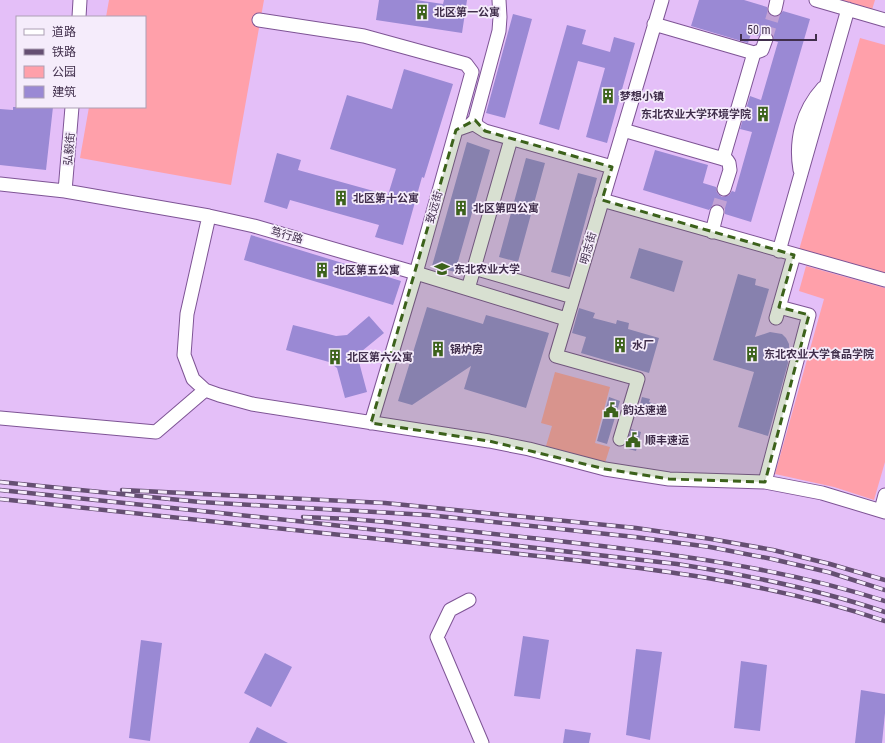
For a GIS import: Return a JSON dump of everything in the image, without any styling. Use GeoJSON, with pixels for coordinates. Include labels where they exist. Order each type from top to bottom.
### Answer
{"type":"FeatureCollection","features":[{"type":"Feature","properties":{"kind":"street"},"geometry":{"type":"LineString","coordinates":[[79,16],[80,0]]}},
{"type":"Feature","properties":{"kind":"street"},"geometry":{"type":"LineString","coordinates":[[456,130],[470,125],[475,120],[499,32],[499,0]]}},
{"type":"Feature","properties":{"kind":"street","name":"明志街"},"geometry":{"type":"LineString","coordinates":[[620,439],[638,379],[556,356],[662,0]]}},
{"type":"Feature","properties":{"kind":"street"},"geometry":{"type":"LineString","coordinates":[[816,0],[885,20]]}},
{"type":"Feature","properties":{"kind":"street"},"geometry":{"type":"LineString","coordinates":[[779,251],[848,9]]}},
{"type":"Feature","properties":{"kind":"street","name":"致远街"},"geometry":{"type":"LineString","coordinates":[[259,20],[364,36],[466,64],[472,72],[416,273],[372,423]]}},
{"type":"Feature","properties":{"kind":"street"},"geometry":{"type":"LineString","coordinates":[[654,24],[754,53],[762,50],[766,39]]}},
{"type":"Feature","properties":{"kind":"street"},"geometry":{"type":"LineString","coordinates":[[723,159],[754,53]]}},
{"type":"Feature","properties":{"kind":"street","name":"弘毅街"},"geometry":{"type":"LineString","coordinates":[[65,191],[72,108]]}},
{"type":"Feature","properties":{"kind":"street"},"geometry":{"type":"LineString","coordinates":[[475,120],[478,126],[484,131],[612,167]]}},
{"type":"Feature","properties":{"kind":"street"},"geometry":{"type":"LineString","coordinates":[[623,130],[723,159],[729,163],[730,166],[724,189]]}},
{"type":"Feature","properties":{"kind":"street"},"geometry":{"type":"LineString","coordinates":[[468,289],[511,139]]}},
{"type":"Feature","properties":{"kind":"street","name":"笃行路"},"geometry":{"type":"LineString","coordinates":[[0,184],[65,191],[209,216],[254,226],[416,273],[566,319]]}},
{"type":"Feature","properties":{"kind":"street"},"geometry":{"type":"LineString","coordinates":[[602,200],[885,280]]}},
{"type":"Feature","properties":{"kind":"street"},"geometry":{"type":"LineString","coordinates":[[712,232],[718,212]]}},
{"type":"Feature","properties":{"kind":"street"},"geometry":{"type":"LineString","coordinates":[[209,216],[187,314],[184,355],[193,380],[205,390],[252,404],[489,441],[529,449],[605,469],[669,479],[765,482],[822,493],[883,511],[885,495]]}},
{"type":"Feature","properties":{"kind":"street"},"geometry":{"type":"LineString","coordinates":[[765,482],[806,345],[809,315],[777,312],[794,255]]}},
{"type":"Feature","properties":{"kind":"street"},"geometry":{"type":"LineString","coordinates":[[474,268],[573,297]]}},
{"type":"Feature","properties":{"kind":"street"},"geometry":{"type":"LineString","coordinates":[[0,418],[156,432],[205,390]]}},
{"type":"Feature","properties":{"kind":"street"},"geometry":{"type":"LineString","coordinates":[[469,600],[450,610],[437,637],[482,743]]}},
{"type":"Feature","properties":{"kind":"highlighted area"},"geometry":{"type":"Polygon","coordinates":[[[475,120],[485,131],[612,167],[602,200],[794,255],[779,307],[809,315],[765,482],[669,479],[605,469],[489,441],[371,423],[456,130],[475,120]]]}},
{"type":"Feature","properties":{"kind":"green space"},"geometry":{"type":"Polygon","coordinates":[[[109,0],[264,0],[231,185],[80,158],[89,108],[146,108],[146,16],[106,16],[109,0]]]}},
{"type":"Feature","properties":{"kind":"green space"},"geometry":{"type":"Polygon","coordinates":[[[824,0],[875,0],[871,13],[824,0]]]}},
{"type":"Feature","properties":{"kind":"green space"},"geometry":{"type":"Polygon","coordinates":[[[860,38],[885,45],[885,275],[799,250],[860,38]]]}},
{"type":"Feature","properties":{"kind":"green space"},"geometry":{"type":"Polygon","coordinates":[[[806,266],[885,288],[885,462],[874,500],[834,487],[775,474],[824,299],[799,291],[806,266]]]}},
{"type":"Feature","properties":{"kind":"green space"},"geometry":{"type":"Polygon","coordinates":[[[555,372],[610,387],[595,443],[610,447],[605,463],[546,446],[552,426],[541,423],[555,372]]]}},
{"type":"Feature","properties":{"kind":"building","name":"北区第一公寓"},"geometry":{"type":"Polygon","coordinates":[[[379,0],[416,0],[443,4],[444,0],[467,0],[462,33],[376,20],[379,0]]]}},
{"type":"Feature","properties":{"kind":"building","name":"东北农业大学环境学院"},"geometry":{"type":"Polygon","coordinates":[[[699,0],[744,0],[767,7],[768,12],[773,17],[778,16],[783,11],[810,19],[751,222],[725,214],[725,209],[719,204],[714,204],[709,210],[643,190],[655,150],[708,165],[703,183],[716,187],[718,194],[722,197],[729,195],[732,191],[735,192],[752,132],[740,129],[750,96],[761,100],[778,42],[774,41],[772,34],[768,31],[761,33],[758,36],[751,34],[748,43],[691,26],[699,0]]]}},
{"type":"Feature","properties":{"kind":"building"},"geometry":{"type":"Polygon","coordinates":[[[513,14],[532,19],[505,118],[486,113],[513,14]]]}},
{"type":"Feature","properties":{"kind":"building","name":"梦想小镇"},"geometry":{"type":"Polygon","coordinates":[[[567,25],[586,30],[582,44],[610,52],[614,37],[635,43],[607,143],[586,137],[605,68],[578,61],[559,130],[539,124],[567,25]]]}},
{"type":"Feature","properties":{"kind":"building"},"geometry":{"type":"Polygon","coordinates":[[[404,69],[453,84],[424,178],[422,177],[403,245],[375,237],[379,225],[290,200],[287,209],[264,202],[277,153],[301,160],[298,170],[388,195],[396,169],[330,149],[347,95],[392,109],[404,69]]]}},
{"type":"Feature","properties":{"kind":"building"},"geometry":{"type":"Polygon","coordinates":[[[13,107],[53,108],[46,170],[0,165],[0,109],[13,110],[13,107]]]}},
{"type":"Feature","properties":{"kind":"building","name":"北区第四公寓"},"geometry":{"type":"Polygon","coordinates":[[[467,142],[490,150],[455,272],[432,266],[467,142]]]}},
{"type":"Feature","properties":{"kind":"building"},"geometry":{"type":"Polygon","coordinates":[[[526,158],[545,163],[518,262],[499,257],[526,158]]]}},
{"type":"Feature","properties":{"kind":"building"},"geometry":{"type":"Polygon","coordinates":[[[578,173],[597,178],[570,277],[551,272],[578,173]]]}},
{"type":"Feature","properties":{"kind":"building","name":"北区第五公寓"},"geometry":{"type":"Polygon","coordinates":[[[251,235],[401,281],[393,305],[244,260],[251,235]]]}},
{"type":"Feature","properties":{"kind":"building"},"geometry":{"type":"Polygon","coordinates":[[[639,248],[683,261],[674,292],[630,278],[639,248]]]}},
{"type":"Feature","properties":{"kind":"building","name":"东北农业大学食品学院"},"geometry":{"type":"Polygon","coordinates":[[[738,274],[756,279],[755,285],[769,289],[755,337],[770,332],[782,334],[789,344],[787,358],[788,363],[768,436],[738,427],[754,372],[713,360],[738,274]]]}},
{"type":"Feature","properties":{"kind":"building"},"geometry":{"type":"Polygon","coordinates":[[[427,307],[483,324],[486,315],[549,333],[526,408],[464,389],[471,366],[412,405],[398,401],[427,307]]]}},
{"type":"Feature","properties":{"kind":"building","name":"水厂"},"geometry":{"type":"Polygon","coordinates":[[[579,308],[595,313],[593,318],[616,324],[617,320],[629,323],[628,329],[659,338],[649,373],[581,353],[586,337],[572,333],[579,308]]]}},
{"type":"Feature","properties":{"kind":"building","name":"北区第六公寓"},"geometry":{"type":"Polygon","coordinates":[[[369,316],[384,333],[362,351],[359,362],[367,392],[345,398],[337,368],[329,362],[286,350],[293,325],[336,336],[347,335],[369,316]]]}},
{"type":"Feature","properties":{"kind":"building"},"geometry":{"type":"Polygon","coordinates":[[[609,397],[620,401],[607,444],[597,441],[609,397]]]}},
{"type":"Feature","properties":{"kind":"building"},"geometry":{"type":"Polygon","coordinates":[[[642,397],[650,399],[649,402],[658,405],[655,416],[638,412],[642,397]]]}},
{"type":"Feature","properties":{"kind":"building","name":"顺丰速运"},"geometry":{"type":"Polygon","coordinates":[[[631,429],[641,432],[636,451],[625,448],[631,429]]]}},
{"type":"Feature","properties":{"kind":"building"},"geometry":{"type":"Polygon","coordinates":[[[523,636],[549,640],[540,699],[514,696],[523,636]]]}},
{"type":"Feature","properties":{"kind":"building"},"geometry":{"type":"Polygon","coordinates":[[[141,640],[162,643],[150,741],[129,738],[141,640]]]}},
{"type":"Feature","properties":{"kind":"building"},"geometry":{"type":"Polygon","coordinates":[[[636,649],[662,652],[650,740],[626,735],[636,649]]]}},
{"type":"Feature","properties":{"kind":"building"},"geometry":{"type":"Polygon","coordinates":[[[265,653],[292,667],[271,707],[244,693],[265,653]]]}},
{"type":"Feature","properties":{"kind":"building"},"geometry":{"type":"Polygon","coordinates":[[[741,661],[767,665],[760,731],[734,728],[741,661]]]}},
{"type":"Feature","properties":{"kind":"building"},"geometry":{"type":"Polygon","coordinates":[[[861,690],[885,694],[882,743],[855,743],[861,690]]]}},
{"type":"Feature","properties":{"kind":"building"},"geometry":{"type":"Polygon","coordinates":[[[257,727],[288,743],[249,743],[257,727]]]}},
{"type":"Feature","properties":{"kind":"building"},"geometry":{"type":"Polygon","coordinates":[[[565,729],[591,733],[589,743],[563,743],[565,729]]]}},
{"type":"Feature","properties":{"kind":"tunnel"},"geometry":{"type":"LineString","coordinates":[[766,39],[775,9]]}},
{"type":"Feature","properties":{"kind":"tunnel"},"geometry":{"type":"LineString","coordinates":[[717,212],[724,189]]}},
{"type":"Feature","properties":{"kind":"railway"},"geometry":{"type":"LineString","coordinates":[[0,482],[200,502],[428,515],[635,537],[710,547],[772,559],[828,572],[885,590]]}},
{"type":"Feature","properties":{"kind":"railway"},"geometry":{"type":"LineString","coordinates":[[0,490],[306,522],[677,564],[782,584],[834,596],[885,612]]}},
{"type":"Feature","properties":{"kind":"railway"},"geometry":{"type":"LineString","coordinates":[[122,490],[385,503],[636,528],[773,550],[830,564],[885,580]]}},
{"type":"Feature","properties":{"kind":"railway"},"geometry":{"type":"LineString","coordinates":[[0,499],[636,567],[737,583],[786,593],[885,621]]}},
{"type":"Feature","properties":{"kind":"railway"},"geometry":{"type":"LineString","coordinates":[[303,517],[386,522],[687,557],[767,571],[846,589],[885,601]]}},
{"type":"Feature","properties":{"kind":"place","name":"北区第一公寓"},"geometry":{"type":"Point","coordinates":[422,12]}},
{"type":"Feature","properties":{"kind":"place","name":"梦想小镇"},"geometry":{"type":"Point","coordinates":[608,96]}},
{"type":"Feature","properties":{"kind":"place","name":"东北农业大学环境学院"},"geometry":{"type":"Point","coordinates":[763,114]}},
{"type":"Feature","properties":{"kind":"place","name":"北区第十公寓"},"geometry":{"type":"Point","coordinates":[341,198]}},
{"type":"Feature","properties":{"kind":"place","name":"北区第四公寓"},"geometry":{"type":"Point","coordinates":[461,208]}},
{"type":"Feature","properties":{"kind":"place","name":"东北农业大学"},"geometry":{"type":"Point","coordinates":[442,269]}},
{"type":"Feature","properties":{"kind":"place","name":"北区第五公寓"},"geometry":{"type":"Point","coordinates":[322,270]}},
{"type":"Feature","properties":{"kind":"place","name":"水厂"},"geometry":{"type":"Point","coordinates":[620,345]}},
{"type":"Feature","properties":{"kind":"place","name":"锅炉房"},"geometry":{"type":"Point","coordinates":[438,349]}},
{"type":"Feature","properties":{"kind":"place","name":"东北农业大学食品学院"},"geometry":{"type":"Point","coordinates":[752,354]}},
{"type":"Feature","properties":{"kind":"place","name":"北区第六公寓"},"geometry":{"type":"Point","coordinates":[335,357]}},
{"type":"Feature","properties":{"kind":"place","name":"韵达速递"},"geometry":{"type":"Point","coordinates":[611,410]}},
{"type":"Feature","properties":{"kind":"place","name":"顺丰速运"},"geometry":{"type":"Point","coordinates":[633,440]}}]}
